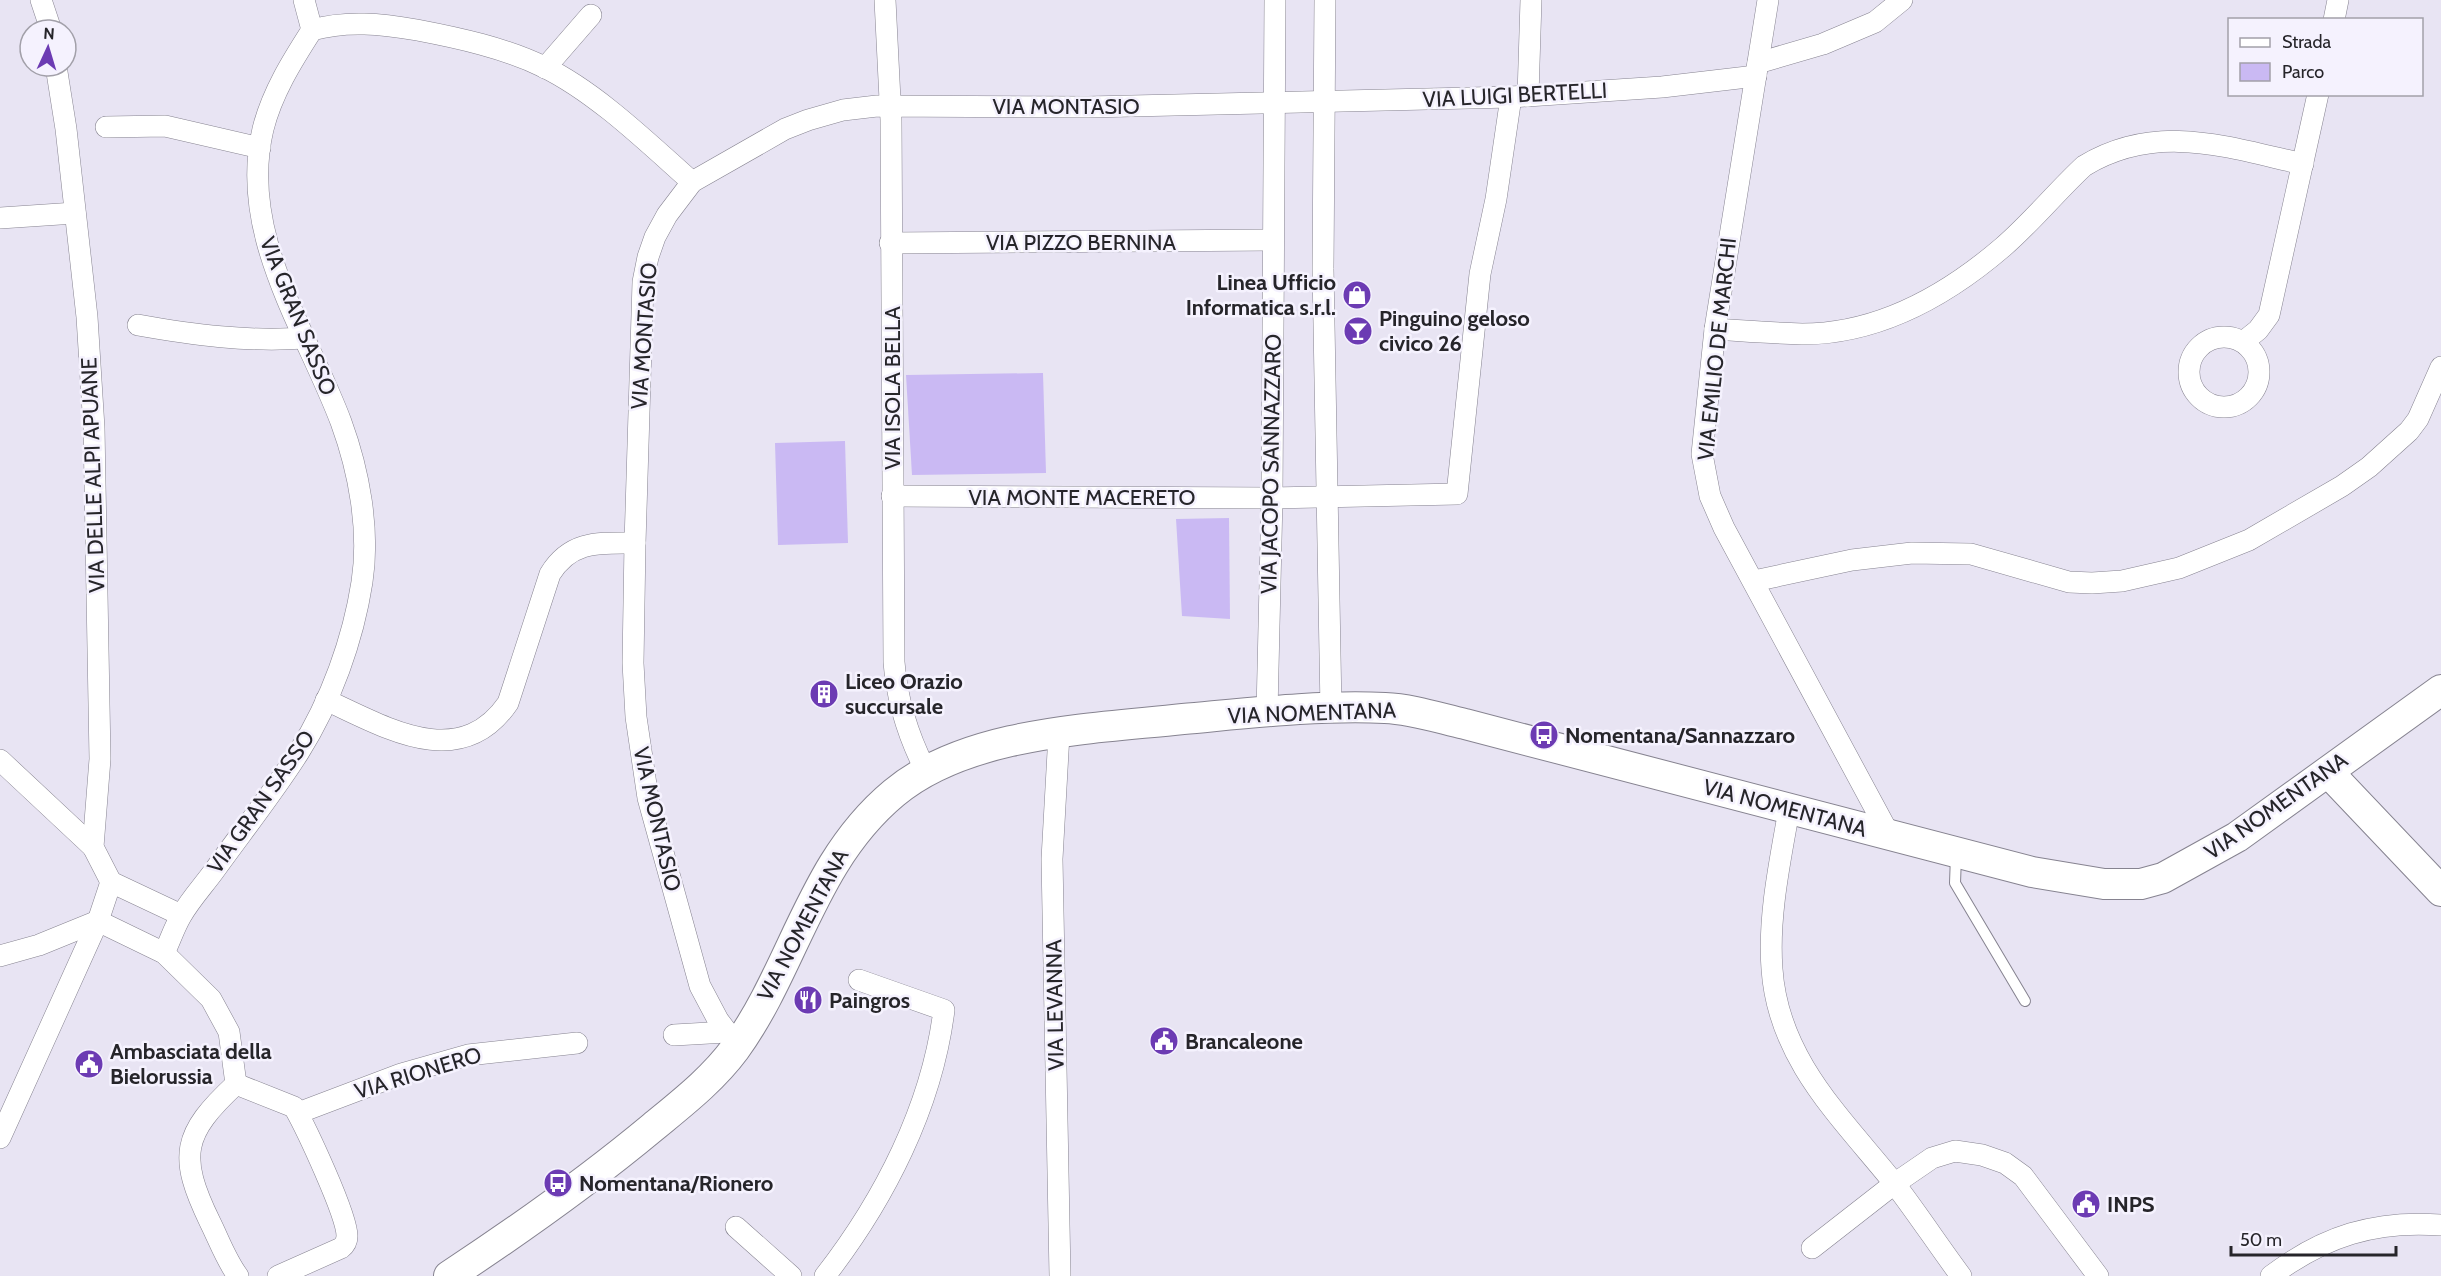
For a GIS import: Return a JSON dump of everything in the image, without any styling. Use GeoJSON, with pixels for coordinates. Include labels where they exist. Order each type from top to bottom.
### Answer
{"type":"FeatureCollection","features":[{"type":"Feature","properties":{"kind":"main road","name":"VIA NOMENTANA"},"geometry":{"type":"LineString","coordinates":[[449,1276],[545,1211],[643,1136],[699,1089],[775,980],[818,891],[847,844],[878,807],[909,782],[926,771],[966,754],[1059,734],[1267,712],[1384,708],[1414,712],[1890,836],[2068,879],[2104,884],[2141,884],[2163,878],[2237,837],[2441,690]]}},
{"type":"Feature","properties":{"kind":"main road"},"geometry":{"type":"LineString","coordinates":[[2328,772],[2441,891]]}},
{"type":"Feature","properties":{"kind":"street"},"geometry":{"type":"LineString","coordinates":[[40,0],[47,18]]}},
{"type":"Feature","properties":{"kind":"street"},"geometry":{"type":"LineString","coordinates":[[304,0],[312,30],[351,24],[398,27],[472,43],[545,68],[622,119],[692,182]]}},
{"type":"Feature","properties":{"kind":"street","name":"VIA ISOLA BELLA"},"geometry":{"type":"LineString","coordinates":[[885,0],[890,106],[894,662],[896,687],[909,733],[926,771]]}},
{"type":"Feature","properties":{"kind":"street","name":"VIA JACOPO SANNAZZARO"},"geometry":{"type":"LineString","coordinates":[[1267,712],[1272,498],[1275,0]]}},
{"type":"Feature","properties":{"kind":"street"},"geometry":{"type":"LineString","coordinates":[[1325,0],[1323,268],[1331,709]]}},
{"type":"Feature","properties":{"kind":"street"},"geometry":{"type":"LineString","coordinates":[[1520,96],[1531,0]]}},
{"type":"Feature","properties":{"kind":"street","name":"VIA EMILIO DE MARCHI"},"geometry":{"type":"LineString","coordinates":[[1768,0],[1715,329],[1701,454],[1716,512],[1890,836]]}},
{"type":"Feature","properties":{"kind":"street","name":"VIA LUIGI BERTELLI"},"geometry":{"type":"LineString","coordinates":[[1273,103],[1520,96],[1652,88],[1757,70],[1875,22],[1902,0]]}},
{"type":"Feature","properties":{"kind":"street"},"geometry":{"type":"LineString","coordinates":[[2334,18],[2338,0]]}},
{"type":"Feature","properties":{"kind":"street"},"geometry":{"type":"LineString","coordinates":[[545,68],[591,15]]}},
{"type":"Feature","properties":{"kind":"street","name":"VIA GRAN SASSO"},"geometry":{"type":"LineString","coordinates":[[164,953],[181,915],[299,752],[326,700],[352,627],[359,599],[364,559],[363,529],[355,467],[345,434],[269,252],[260,200],[260,148],[263,129],[277,91],[312,30]]}},
{"type":"Feature","properties":{"kind":"street","name":"VIA DELLE ALPI APUANE"},"geometry":{"type":"LineString","coordinates":[[58,78],[87,317],[94,428],[100,759],[93,848]]}},
{"type":"Feature","properties":{"kind":"street","name":"VIA MONTE MACERETO"},"geometry":{"type":"LineString","coordinates":[[892,496],[1272,498],[1457,494],[1480,274],[1520,96]]}},
{"type":"Feature","properties":{"kind":"street"},"geometry":{"type":"LineString","coordinates":[[2243,342],[2258,330],[2269,315],[2318,96]]}},
{"type":"Feature","properties":{"kind":"street","name":"VIA MONTASIO"},"geometry":{"type":"LineString","coordinates":[[732,1039],[710,1008],[700,986],[648,798],[636,717],[633,663],[640,345],[646,265],[660,227],[692,182],[796,124],[843,110],[890,106],[1088,107],[1273,103]]}},
{"type":"Feature","properties":{"kind":"street"},"geometry":{"type":"LineString","coordinates":[[106,127],[165,126],[260,148]]}},
{"type":"Feature","properties":{"kind":"street"},"geometry":{"type":"LineString","coordinates":[[1715,329],[1803,334],[1831,331],[1863,327],[1925,303],[1948,290],[2005,245],[2084,166],[2126,146],[2149,141],[2199,142],[2303,164]]}},
{"type":"Feature","properties":{"kind":"street"},"geometry":{"type":"LineString","coordinates":[[0,218],[75,213]]}},
{"type":"Feature","properties":{"kind":"street","name":"VIA PIZZO BERNINA"},"geometry":{"type":"LineString","coordinates":[[890,243],[1272,240]]}},
{"type":"Feature","properties":{"kind":"street"},"geometry":{"type":"LineString","coordinates":[[138,325],[241,340],[304,338]]}},
{"type":"Feature","properties":{"kind":"street"},"geometry":{"type":"LineString","coordinates":[[1754,581],[1852,560],[1912,553],[1971,554],[2040,576],[2069,582],[2122,581],[2179,568],[2249,540],[2342,486],[2369,467],[2389,450],[2418,419],[2441,367]]}},
{"type":"Feature","properties":{"kind":"street"},"geometry":{"type":"LineString","coordinates":[[326,700],[414,738],[441,741],[476,733],[497,717],[508,704],[550,574],[559,560],[582,546],[600,543],[635,543]]}},
{"type":"Feature","properties":{"kind":"street","name":"VIA LEVANNA"},"geometry":{"type":"LineString","coordinates":[[1059,734],[1052,859],[1060,1276]]}},
{"type":"Feature","properties":{"kind":"street"},"geometry":{"type":"LineString","coordinates":[[0,760],[93,848],[111,882],[181,915]]}},
{"type":"Feature","properties":{"kind":"street"},"geometry":{"type":"LineString","coordinates":[[1789,810],[1773,930],[1771,968],[1780,1013],[1795,1053],[1809,1079],[1838,1118],[1894,1184],[1960,1276]]}},
{"type":"Feature","properties":{"kind":"street"},"geometry":{"type":"LineString","coordinates":[[0,1138],[98,921],[111,882]]}},
{"type":"Feature","properties":{"kind":"street"},"geometry":{"type":"LineString","coordinates":[[0,956],[39,945],[98,921],[164,953],[211,999],[226,1023],[231,1040],[236,1084]]}},
{"type":"Feature","properties":{"kind":"street"},"geometry":{"type":"LineString","coordinates":[[825,1276],[865,1220],[907,1138],[936,1061],[944,1010],[859,980]]}},
{"type":"Feature","properties":{"kind":"street"},"geometry":{"type":"LineString","coordinates":[[674,1035],[732,1039]]}},
{"type":"Feature","properties":{"kind":"street","name":"VIA RIONERO"},"geometry":{"type":"LineString","coordinates":[[298,1113],[401,1074],[468,1055],[577,1043]]}},
{"type":"Feature","properties":{"kind":"street"},"geometry":{"type":"LineString","coordinates":[[236,1084],[294,1107],[344,1222],[346,1241],[341,1248],[278,1276]]}},
{"type":"Feature","properties":{"kind":"street"},"geometry":{"type":"LineString","coordinates":[[236,1084],[209,1109],[201,1120],[191,1143],[190,1165],[195,1190],[238,1276]]}},
{"type":"Feature","properties":{"kind":"street"},"geometry":{"type":"LineString","coordinates":[[1812,1248],[1894,1184],[1932,1158],[1955,1151],[1982,1155],[2006,1163],[2024,1176],[2098,1276]]}},
{"type":"Feature","properties":{"kind":"street"},"geometry":{"type":"LineString","coordinates":[[2271,1276],[2320,1245],[2370,1227],[2411,1223],[2441,1225]]}},
{"type":"Feature","properties":{"kind":"street"},"geometry":{"type":"LineString","coordinates":[[736,1227],[791,1276]]}},
{"type":"Feature","properties":{"kind":"lane"},"geometry":{"type":"LineString","coordinates":[[1956,852],[1955,883],[2025,1001]]}},
{"type":"Feature","properties":{"kind":"green space"},"geometry":{"type":"Polygon","coordinates":[[[1043,373],[1046,473],[912,475],[906,375],[1043,373]]]}},
{"type":"Feature","properties":{"kind":"green space"},"geometry":{"type":"Polygon","coordinates":[[[845,441],[848,543],[778,545],[775,443],[845,441]]]}},
{"type":"Feature","properties":{"kind":"green space"},"geometry":{"type":"Polygon","coordinates":[[[1229,518],[1230,619],[1182,616],[1176,519],[1229,518]]]}},
{"type":"Feature","properties":{"kind":"place","name":"Linea Ufficio Informatica s.r.l."},"geometry":{"type":"Point","coordinates":[1357,295]}},
{"type":"Feature","properties":{"kind":"place","name":"Pinguino geloso civico 26"},"geometry":{"type":"Point","coordinates":[1358,331]}},
{"type":"Feature","properties":{"kind":"place","name":"Liceo Orazio succursale"},"geometry":{"type":"Point","coordinates":[824,694]}},
{"type":"Feature","properties":{"kind":"place","name":"Nomentana/Sannazzaro"},"geometry":{"type":"Point","coordinates":[1544,735]}},
{"type":"Feature","properties":{"kind":"place","name":"Paingros"},"geometry":{"type":"Point","coordinates":[808,1000]}},
{"type":"Feature","properties":{"kind":"place","name":"Brancaleone"},"geometry":{"type":"Point","coordinates":[1164,1041]}},
{"type":"Feature","properties":{"kind":"place","name":"Ambasciata della Bielorussia"},"geometry":{"type":"Point","coordinates":[89,1064]}},
{"type":"Feature","properties":{"kind":"place","name":"Nomentana/Rionero"},"geometry":{"type":"Point","coordinates":[558,1183]}},
{"type":"Feature","properties":{"kind":"place","name":"INPS"},"geometry":{"type":"Point","coordinates":[2086,1204]}}]}
